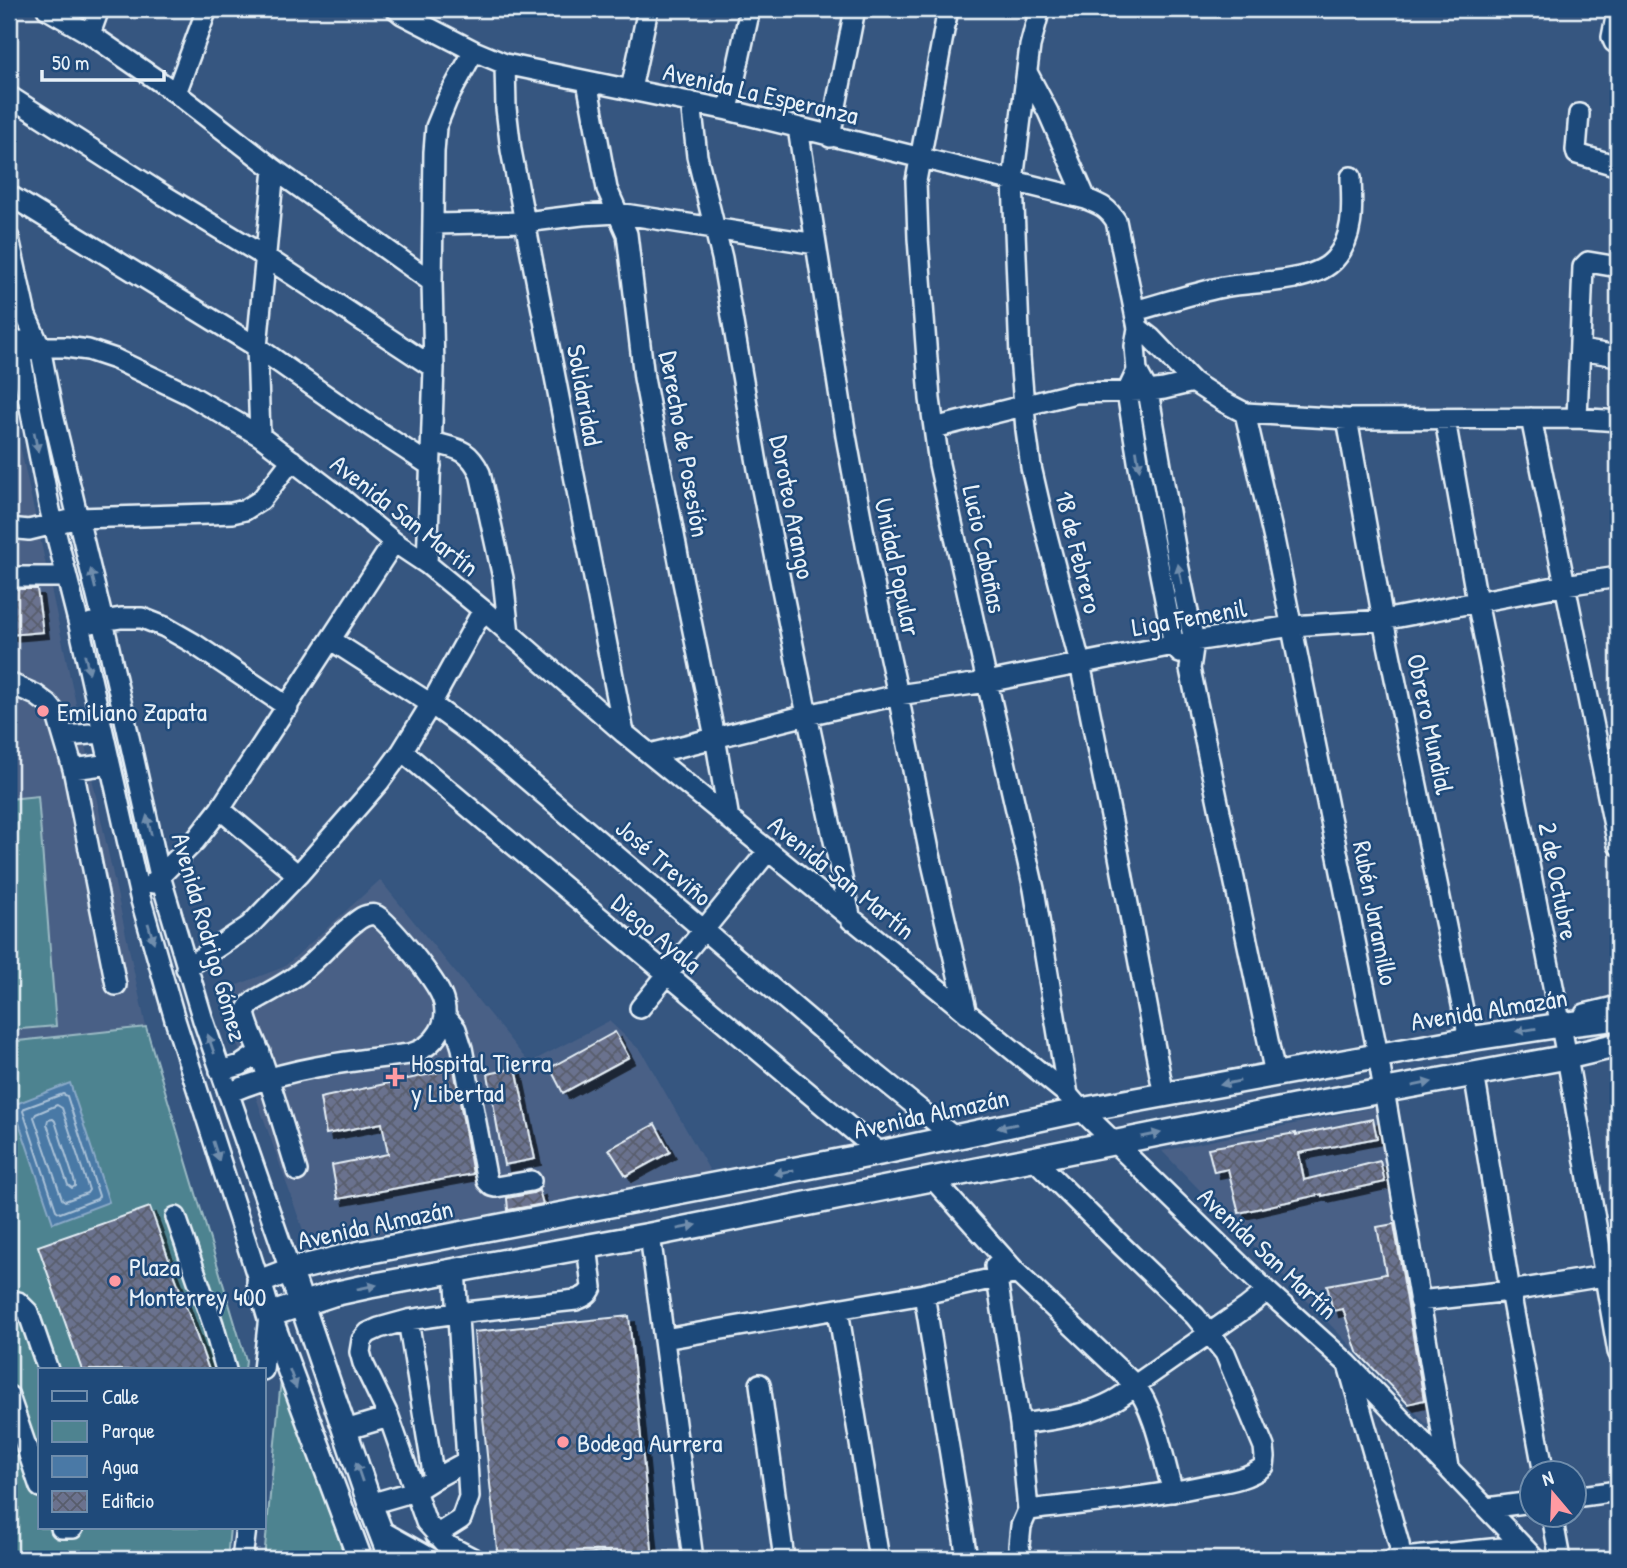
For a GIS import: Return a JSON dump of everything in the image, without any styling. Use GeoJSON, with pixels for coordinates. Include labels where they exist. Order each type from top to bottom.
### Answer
{"type":"FeatureCollection","features":[{"type":"Feature","properties":{"kind":"main road","name":"Avenida Almazán"},"geometry":{"type":"LineString","coordinates":[[258,1282],[290,1270],[360,1253],[954,1137],[1075,1103],[1164,1096],[1561,1022],[1618,1018]]}},
{"type":"Feature","properties":{"kind":"main road"},"geometry":{"type":"LineString","coordinates":[[269,1315],[370,1286],[933,1180],[1281,1109],[1618,1045]]}},
{"type":"Feature","properties":{"kind":"main road","name":"Avenida Rodrigo Gómez"},"geometry":{"type":"LineString","coordinates":[[290,1270],[391,1559]]}},
{"type":"Feature","properties":{"kind":"main road","name":"Avenida Rodrigo Gómez"},"geometry":{"type":"LineString","coordinates":[[258,1282],[360,1559]]}},
{"type":"Feature","properties":{"kind":"street"},"geometry":{"type":"LineString","coordinates":[[47,9],[90,34],[176,93],[274,169],[432,282]]}},
{"type":"Feature","properties":{"kind":"street"},"geometry":{"type":"LineString","coordinates":[[90,34],[99,9]]}},
{"type":"Feature","properties":{"kind":"street"},"geometry":{"type":"LineString","coordinates":[[176,93],[207,9]]}},
{"type":"Feature","properties":{"kind":"street","name":"Avenida La Esperanza"},"geometry":{"type":"LineString","coordinates":[[396,9],[474,51],[505,64],[728,110],[1102,205],[1116,222],[1137,320]]}},
{"type":"Feature","properties":{"kind":"street"},"geometry":{"type":"LineString","coordinates":[[631,89],[648,9]]}},
{"type":"Feature","properties":{"kind":"street"},"geometry":{"type":"LineString","coordinates":[[728,110],[750,9]]}},
{"type":"Feature","properties":{"kind":"street"},"geometry":{"type":"LineString","coordinates":[[830,137],[855,9]]}},
{"type":"Feature","properties":{"kind":"street","name":"Lucio Cabañas"},"geometry":{"type":"LineString","coordinates":[[948,9],[916,181],[934,428],[939,464],[986,682],[1034,889],[1075,1103]]}},
{"type":"Feature","properties":{"kind":"street"},"geometry":{"type":"LineString","coordinates":[[1618,15],[1612,37],[1614,42],[1618,43]]}},
{"type":"Feature","properties":{"kind":"street","name":"18 de Febrero"},"geometry":{"type":"LineString","coordinates":[[1038,16],[1030,47],[1013,181],[1023,406],[1031,467],[1080,663],[1164,1096]]}},
{"type":"Feature","properties":{"kind":"street"},"geometry":{"type":"LineString","coordinates":[[427,564],[434,368],[432,282],[436,127],[447,100],[474,51]]}},
{"type":"Feature","properties":{"kind":"street","name":"Solidaridad"},"geometry":{"type":"LineString","coordinates":[[505,64],[511,150],[624,733]]}},
{"type":"Feature","properties":{"kind":"street"},"geometry":{"type":"LineString","coordinates":[[1028,74],[1048,112],[1086,199]]}},
{"type":"Feature","properties":{"kind":"street","name":"Derecho de Posesión"},"geometry":{"type":"LineString","coordinates":[[587,81],[607,189],[627,234],[644,378],[729,818]]}},
{"type":"Feature","properties":{"kind":"street"},"geometry":{"type":"LineString","coordinates":[[9,96],[264,256],[434,368]]}},
{"type":"Feature","properties":{"kind":"street","name":"Doroteo Arango"},"geometry":{"type":"LineString","coordinates":[[691,103],[697,156],[730,298],[758,469],[851,920]]}},
{"type":"Feature","properties":{"kind":"street"},"geometry":{"type":"LineString","coordinates":[[1579,114],[1577,154],[1618,166]]}},
{"type":"Feature","properties":{"kind":"street","name":"Unidad Popular"},"geometry":{"type":"LineString","coordinates":[[798,128],[848,449],[869,561],[929,850],[967,1014]]}},
{"type":"Feature","properties":{"kind":"street"},"geometry":{"type":"LineString","coordinates":[[260,436],[257,347],[274,169]]}},
{"type":"Feature","properties":{"kind":"street"},"geometry":{"type":"LineString","coordinates":[[1137,320],[1186,296],[1223,287],[1302,276],[1326,267],[1344,246],[1350,228],[1352,177]]}},
{"type":"Feature","properties":{"kind":"street"},"geometry":{"type":"LineString","coordinates":[[9,195],[257,347],[431,466]]}},
{"type":"Feature","properties":{"kind":"street"},"geometry":{"type":"LineString","coordinates":[[434,224],[525,222],[618,213],[816,244]]}},
{"type":"Feature","properties":{"kind":"street","name":"Avenida Rodrigo Gómez"},"geometry":{"type":"LineString","coordinates":[[10,245],[26,316],[40,347],[53,415],[103,621],[160,876],[186,968],[290,1270]]}},
{"type":"Feature","properties":{"kind":"street"},"geometry":{"type":"LineString","coordinates":[[1577,418],[1583,267],[1590,262],[1618,267]]}},
{"type":"Feature","properties":{"kind":"street","name":"Avenida Rodrigo Gómez"},"geometry":{"type":"LineString","coordinates":[[26,316],[14,352],[32,418],[53,524],[79,625],[139,897],[188,1063],[258,1282]]}},
{"type":"Feature","properties":{"kind":"street"},"geometry":{"type":"LineString","coordinates":[[1137,320],[1137,371],[1149,391],[1178,564],[1194,641],[1190,669],[1275,1074]]}},
{"type":"Feature","properties":{"kind":"street"},"geometry":{"type":"LineString","coordinates":[[1137,320],[1193,382],[1245,413],[1346,419],[1577,418],[1618,421]]}},
{"type":"Feature","properties":{"kind":"street","name":"Avenida San Martín"},"geometry":{"type":"LineString","coordinates":[[14,352],[40,347],[88,350],[115,359],[190,396],[260,436],[394,542],[427,564],[649,754],[1075,1103],[1267,1291],[1348,1364],[1487,1508],[1525,1555]]}},
{"type":"Feature","properties":{"kind":"street"},"geometry":{"type":"LineString","coordinates":[[1580,350],[1618,356]]}},
{"type":"Feature","properties":{"kind":"street"},"geometry":{"type":"LineString","coordinates":[[1137,371],[1127,392],[1139,467],[1174,645],[1190,669]]}},
{"type":"Feature","properties":{"kind":"street"},"geometry":{"type":"LineString","coordinates":[[934,428],[1075,393],[1149,391],[1193,382]]}},
{"type":"Feature","properties":{"kind":"street","name":"Rubén Jaramillo"},"geometry":{"type":"LineString","coordinates":[[1245,413],[1292,626],[1384,1091],[1448,1467]]}},
{"type":"Feature","properties":{"kind":"street"},"geometry":{"type":"LineString","coordinates":[[1531,418],[1618,845]]}},
{"type":"Feature","properties":{"kind":"street","name":"Obrero Mundial"},"geometry":{"type":"LineString","coordinates":[[1346,419],[1383,620],[1469,1039]]}},
{"type":"Feature","properties":{"kind":"street","name":"2 de Octubre"},"geometry":{"type":"LineString","coordinates":[[1445,420],[1477,601],[1612,1275],[1618,1352]]}},
{"type":"Feature","properties":{"kind":"street"},"geometry":{"type":"LineString","coordinates":[[432,442],[461,450],[473,459],[480,473],[503,578],[509,634]]}},
{"type":"Feature","properties":{"kind":"street"},"geometry":{"type":"LineString","coordinates":[[9,528],[29,530],[78,518],[232,513],[245,510],[261,500],[292,460]]}},
{"type":"Feature","properties":{"kind":"street"},"geometry":{"type":"LineString","coordinates":[[139,897],[195,841],[220,809],[394,542]]}},
{"type":"Feature","properties":{"kind":"street"},"geometry":{"type":"LineString","coordinates":[[9,578],[66,577]]}},
{"type":"Feature","properties":{"kind":"street","name":"Liga Femenil"},"geometry":{"type":"LineString","coordinates":[[649,754],[898,695],[986,682],[1194,641],[1292,626],[1383,620],[1618,577]]}},
{"type":"Feature","properties":{"kind":"street"},"geometry":{"type":"LineString","coordinates":[[186,968],[249,926],[353,814],[402,751],[483,610]]}},
{"type":"Feature","properties":{"kind":"street"},"geometry":{"type":"LineString","coordinates":[[79,625],[142,618],[165,627],[288,707]]}},
{"type":"Feature","properties":{"kind":"street","name":"José Treviño"},"geometry":{"type":"LineString","coordinates":[[331,640],[431,704],[479,739],[819,1028],[954,1137]]}},
{"type":"Feature","properties":{"kind":"street"},"geometry":{"type":"LineString","coordinates":[[9,683],[36,695],[48,704],[57,715],[65,737],[116,985]]}},
{"type":"Feature","properties":{"kind":"street"},"geometry":{"type":"LineString","coordinates":[[65,737],[103,733]]}},
{"type":"Feature","properties":{"kind":"street","name":"Diego Ayala"},"geometry":{"type":"LineString","coordinates":[[402,751],[880,1153]]}},
{"type":"Feature","properties":{"kind":"street"},"geometry":{"type":"LineString","coordinates":[[73,769],[110,764]]}},
{"type":"Feature","properties":{"kind":"street"},"geometry":{"type":"LineString","coordinates":[[220,809],[298,875]]}},
{"type":"Feature","properties":{"kind":"street"},"geometry":{"type":"LineString","coordinates":[[640,1008],[768,850]]}},
{"type":"Feature","properties":{"kind":"street"},"geometry":{"type":"LineString","coordinates":[[297,1171],[245,1013],[248,1006],[299,973],[352,925],[366,915],[374,914],[402,942],[435,983],[443,998],[446,1017],[456,1029],[462,1048],[487,1181],[496,1187],[531,1181]]}},
{"type":"Feature","properties":{"kind":"street"},"geometry":{"type":"LineString","coordinates":[[1561,1022],[1618,1006]]}},
{"type":"Feature","properties":{"kind":"street"},"geometry":{"type":"LineString","coordinates":[[228,1093],[268,1078],[333,1063],[417,1052],[430,1044],[446,1017]]}},
{"type":"Feature","properties":{"kind":"street"},"geometry":{"type":"LineString","coordinates":[[220,1071],[241,1065],[260,1052]]}},
{"type":"Feature","properties":{"kind":"street"},"geometry":{"type":"LineString","coordinates":[[1474,1073],[1541,1460]]}},
{"type":"Feature","properties":{"kind":"street"},"geometry":{"type":"LineString","coordinates":[[1028,1510],[1173,1492],[1225,1482],[1250,1475],[1264,1466],[1265,1457],[1264,1447],[1225,1353],[1172,1293],[1034,1159]]}},
{"type":"Feature","properties":{"kind":"street"},"geometry":{"type":"LineString","coordinates":[[933,1180],[1017,1273],[1142,1394],[1151,1413],[1173,1492]]}},
{"type":"Feature","properties":{"kind":"street"},"geometry":{"type":"LineString","coordinates":[[176,1217],[225,1368]]}},
{"type":"Feature","properties":{"kind":"street"},"geometry":{"type":"LineString","coordinates":[[650,1234],[693,1559]]}},
{"type":"Feature","properties":{"kind":"street"},"geometry":{"type":"LineString","coordinates":[[474,1559],[447,1545],[426,1522],[389,1417],[363,1363],[360,1352],[362,1340],[368,1333],[379,1328],[408,1320],[583,1298],[590,1293],[592,1287],[587,1245]]}},
{"type":"Feature","properties":{"kind":"street"},"geometry":{"type":"LineString","coordinates":[[994,1248],[996,1278],[1020,1423],[1028,1510],[1021,1526],[1019,1546],[1022,1559]]}},
{"type":"Feature","properties":{"kind":"street"},"geometry":{"type":"LineString","coordinates":[[436,1535],[461,1518],[469,1497],[455,1269]]}},
{"type":"Feature","properties":{"kind":"street"},"geometry":{"type":"LineString","coordinates":[[664,1339],[924,1294],[1017,1273]]}},
{"type":"Feature","properties":{"kind":"street"},"geometry":{"type":"LineString","coordinates":[[1419,1301],[1510,1291],[1612,1275]]}},
{"type":"Feature","properties":{"kind":"street"},"geometry":{"type":"LineString","coordinates":[[1020,1423],[1080,1414],[1121,1398],[1135,1385],[1267,1291]]}},
{"type":"Feature","properties":{"kind":"street"},"geometry":{"type":"LineString","coordinates":[[924,1294],[967,1552]]}},
{"type":"Feature","properties":{"kind":"street"},"geometry":{"type":"LineString","coordinates":[[9,1301],[18,1302],[27,1312],[47,1368]]}},
{"type":"Feature","properties":{"kind":"street"},"geometry":{"type":"LineString","coordinates":[[838,1310],[878,1553]]}},
{"type":"Feature","properties":{"kind":"street"},"geometry":{"type":"LineString","coordinates":[[263,1368],[269,1315]]}},
{"type":"Feature","properties":{"kind":"street"},"geometry":{"type":"LineString","coordinates":[[408,1320],[434,1479]]}},
{"type":"Feature","properties":{"kind":"street"},"geometry":{"type":"LineString","coordinates":[[1348,1364],[1399,1544],[1396,1559],[1525,1555]]}},
{"type":"Feature","properties":{"kind":"street"},"geometry":{"type":"LineString","coordinates":[[760,1384],[783,1559]]}},
{"type":"Feature","properties":{"kind":"street"},"geometry":{"type":"LineString","coordinates":[[9,1396],[38,1482]]}},
{"type":"Feature","properties":{"kind":"street"},"geometry":{"type":"LineString","coordinates":[[345,1430],[389,1417]]}},
{"type":"Feature","properties":{"kind":"street"},"geometry":{"type":"LineString","coordinates":[[370,1504],[415,1491],[467,1461]]}},
{"type":"Feature","properties":{"kind":"street"},"geometry":{"type":"LineString","coordinates":[[1588,1495],[1618,1491]]}},
{"type":"Feature","properties":{"kind":"street"},"geometry":{"type":"LineString","coordinates":[[1487,1508],[1518,1504]]}},
{"type":"Feature","properties":{"kind":"street"},"geometry":{"type":"LineString","coordinates":[[242,1559],[246,1530]]}},
{"type":"Feature","properties":{"kind":"street"},"geometry":{"type":"LineString","coordinates":[[380,1530],[432,1559]]}},
{"type":"Feature","properties":{"kind":"street"},"geometry":{"type":"LineString","coordinates":[[1555,1530],[1560,1559]]}},
{"type":"Feature","properties":{"kind":"shaded area","name":"Emiliano Zapata"},"geometry":{"type":"Polygon","coordinates":[[[9,395],[146,1027],[9,1041],[9,395]]]}},
{"type":"Feature","properties":{"kind":"shaded area","name":"Hospital Tierra y Libertad"},"geometry":{"type":"Polygon","coordinates":[[[380,880],[529,1063],[609,1021],[642,1052],[711,1173],[309,1247],[219,992],[284,967],[380,880]]]}},
{"type":"Feature","properties":{"kind":"shaded area"},"geometry":{"type":"Polygon","coordinates":[[[1376,1107],[1440,1438],[1162,1151],[1376,1107]]]}},
{"type":"Feature","properties":{"kind":"green space"},"geometry":{"type":"Polygon","coordinates":[[[38,796],[56,1026],[9,1030],[9,799],[38,796]]]}},
{"type":"Feature","properties":{"kind":"green space","name":"Plaza Monterrey 400"},"geometry":{"type":"Polygon","coordinates":[[[146,1027],[246,1360],[245,1368],[38,1368],[38,1530],[230,1530],[227,1559],[9,1559],[9,1042],[146,1027]]]}},
{"type":"Feature","properties":{"kind":"green space"},"geometry":{"type":"Polygon","coordinates":[[[281,1379],[346,1559],[264,1559],[281,1379]]]}},
{"type":"Feature","properties":{"kind":"water"},"geometry":{"type":"Polygon","coordinates":[[[70,1083],[109,1202],[53,1223],[13,1105],[70,1083]]]}},
{"type":"Feature","properties":{"kind":"building"},"geometry":{"type":"Polygon","coordinates":[[[9,589],[37,589],[43,632],[9,635],[9,589]]]}},
{"type":"Feature","properties":{"kind":"building"},"geometry":{"type":"Polygon","coordinates":[[[615,1032],[629,1057],[563,1093],[550,1068],[615,1032]]]}},
{"type":"Feature","properties":{"kind":"building"},"geometry":{"type":"Polygon","coordinates":[[[516,1068],[535,1159],[504,1165],[488,1074],[516,1068]]]}},
{"type":"Feature","properties":{"kind":"building"},"geometry":{"type":"Polygon","coordinates":[[[454,1069],[473,1174],[338,1199],[332,1165],[388,1154],[382,1123],[326,1134],[320,1098],[454,1069]]]}},
{"type":"Feature","properties":{"kind":"building"},"geometry":{"type":"Polygon","coordinates":[[[1373,1119],[1377,1138],[1299,1153],[1304,1180],[1380,1161],[1385,1182],[1239,1213],[1228,1169],[1214,1172],[1208,1148],[1296,1135],[1373,1119]]]}},
{"type":"Feature","properties":{"kind":"building"},"geometry":{"type":"Polygon","coordinates":[[[655,1124],[670,1152],[626,1176],[609,1149],[655,1124]]]}},
{"type":"Feature","properties":{"kind":"building"},"geometry":{"type":"Polygon","coordinates":[[[539,1190],[543,1204],[508,1210],[507,1198],[539,1190]]]}},
{"type":"Feature","properties":{"kind":"building"},"geometry":{"type":"Polygon","coordinates":[[[150,1207],[208,1368],[81,1368],[38,1246],[150,1207]]]}},
{"type":"Feature","properties":{"kind":"building"},"geometry":{"type":"Polygon","coordinates":[[[1394,1224],[1424,1400],[1408,1404],[1357,1352],[1343,1309],[1333,1311],[1327,1285],[1386,1274],[1377,1227],[1394,1224]]]}},
{"type":"Feature","properties":{"kind":"building","name":"Bodega Aurrera"},"geometry":{"type":"Polygon","coordinates":[[[629,1316],[653,1559],[611,1559],[610,1552],[498,1559],[474,1332],[629,1316]]]}},
{"type":"Feature","properties":{"kind":"place","name":"Emiliano Zapata"},"geometry":{"type":"Point","coordinates":[43,711]}},
{"type":"Feature","properties":{"kind":"place","name":"Hospital Tierra y Libertad"},"geometry":{"type":"Point","coordinates":[395,1077]}},
{"type":"Feature","properties":{"kind":"place","name":"Plaza Monterrey 400"},"geometry":{"type":"Point","coordinates":[115,1281]}},
{"type":"Feature","properties":{"kind":"place","name":"Bodega Aurrera"},"geometry":{"type":"Point","coordinates":[563,1442]}}]}
